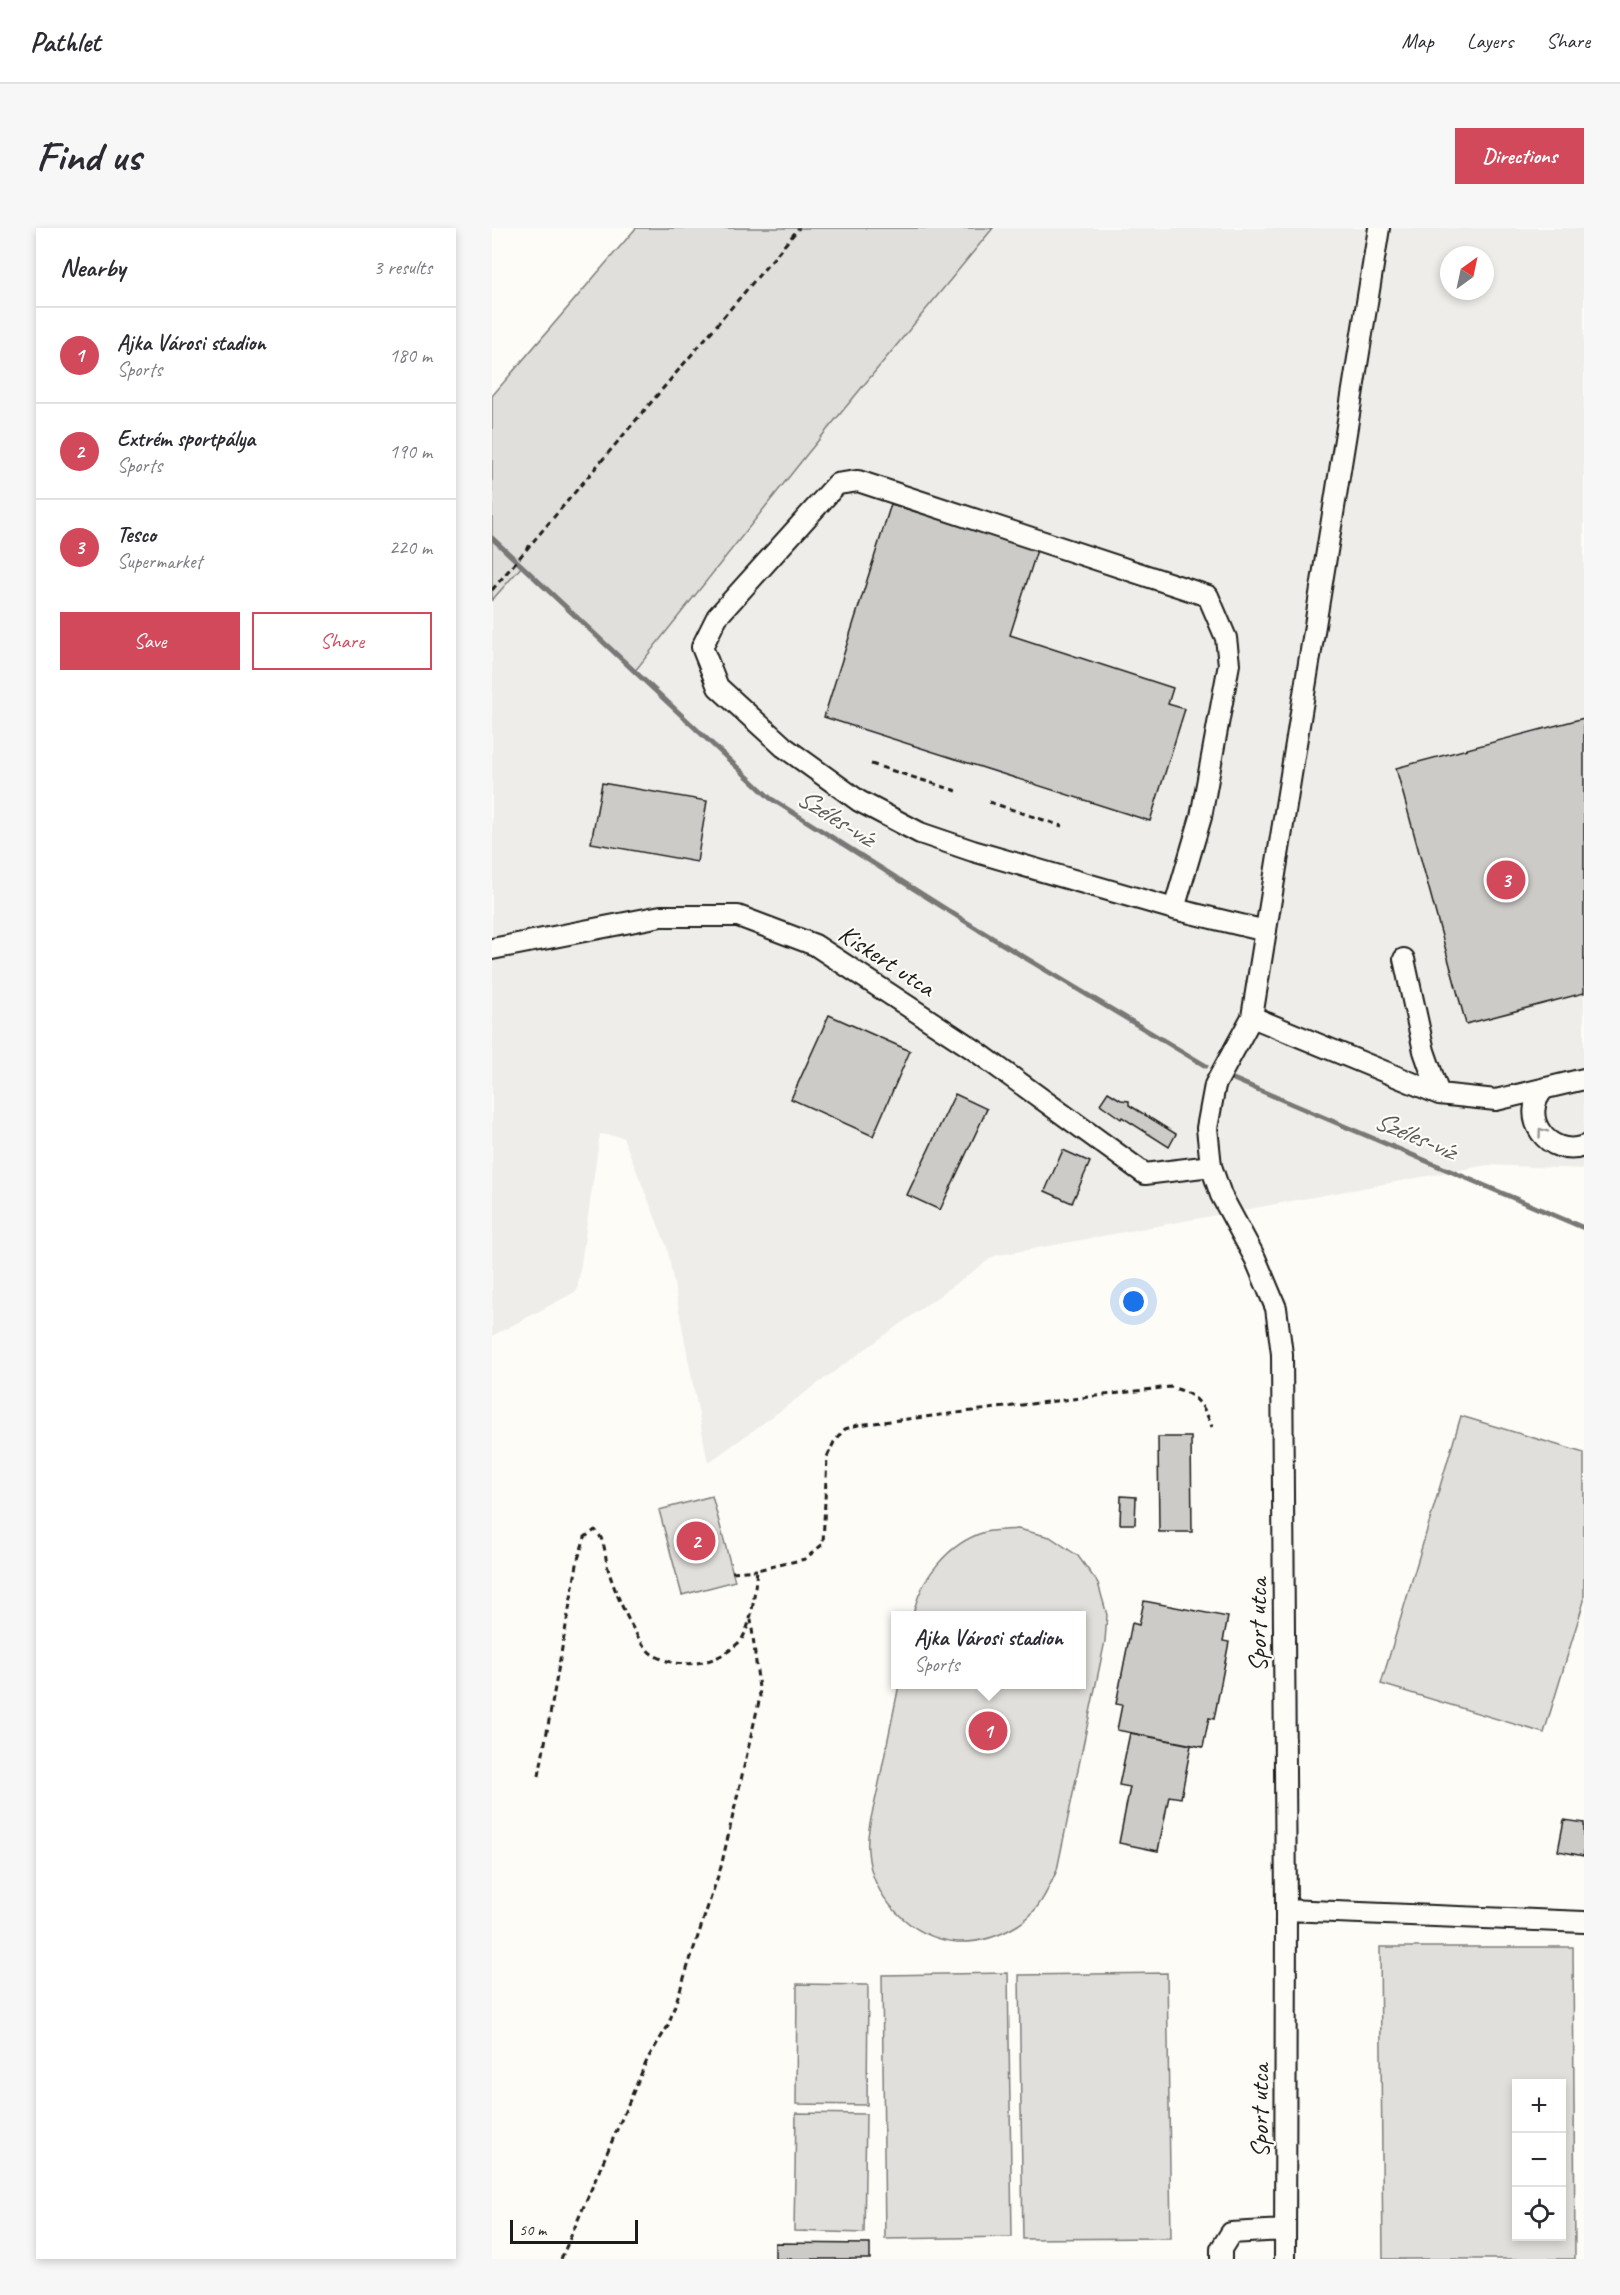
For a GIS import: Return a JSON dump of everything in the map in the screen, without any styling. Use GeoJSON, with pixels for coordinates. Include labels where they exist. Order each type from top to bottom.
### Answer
{"type":"FeatureCollection","features":[{"type":"Feature","properties":{"kind":"street","name":"Sport utca"},"geometry":{"type":"LineString","coordinates":[[1285,2259],[1286,1910],[1282,1354],[1276,1308],[1255,1258],[1221,1195],[1211,1166],[1208,1128],[1215,1085],[1252,1017],[1379,228]]}},
{"type":"Feature","properties":{"kind":"street"},"geometry":{"type":"LineString","coordinates":[[1174,909],[1201,817],[1228,664],[1226,638],[1208,596],[858,481],[837,484],[717,617],[702,647],[718,687],[784,747],[859,801],[920,833],[973,851],[1174,909],[1266,932]]}},
{"type":"Feature","properties":{"kind":"street","name":"Kiskert utca"},"geometry":{"type":"LineString","coordinates":[[492,949],[661,916],[738,916],[815,945],[973,1049],[1145,1174],[1211,1166]]}},
{"type":"Feature","properties":{"kind":"street"},"geometry":{"type":"LineString","coordinates":[[1404,959],[1424,1051],[1439,1094]]}},
{"type":"Feature","properties":{"kind":"street"},"geometry":{"type":"LineString","coordinates":[[1252,1017],[1439,1094],[1496,1100],[1584,1079]]}},
{"type":"Feature","properties":{"kind":"street"},"geometry":{"type":"LineString","coordinates":[[1545,1088],[1537,1096],[1534,1109],[1536,1128],[1558,1147],[1575,1149],[1584,1146]]}},
{"type":"Feature","properties":{"kind":"street"},"geometry":{"type":"LineString","coordinates":[[1286,1910],[1584,1922]]}},
{"type":"Feature","properties":{"kind":"street"},"geometry":{"type":"LineString","coordinates":[[1221,2259],[1221,2248],[1231,2233],[1285,2230]]}},
{"type":"Feature","properties":{"kind":"path"},"geometry":{"type":"LineString","coordinates":[[492,590],[799,228]]}},
{"type":"Feature","properties":{"kind":"path"},"geometry":{"type":"LineString","coordinates":[[871,764],[957,792]]}},
{"type":"Feature","properties":{"kind":"path"},"geometry":{"type":"LineString","coordinates":[[989,802],[1062,826]]}},
{"type":"Feature","properties":{"kind":"path"},"geometry":{"type":"LineString","coordinates":[[732,1572],[757,1570],[805,1559],[823,1544],[827,1457],[834,1442],[845,1429],[858,1425],[1170,1388],[1188,1391],[1205,1409],[1212,1427]]}},
{"type":"Feature","properties":{"kind":"path"},"geometry":{"type":"LineString","coordinates":[[539,1776],[578,1559],[585,1536],[595,1530],[602,1536],[609,1572],[632,1626],[649,1652],[669,1662],[698,1664],[723,1654],[742,1640],[751,1618]]}},
{"type":"Feature","properties":{"kind":"path"},"geometry":{"type":"LineString","coordinates":[[561,2259],[648,2058],[668,2026],[721,1867],[760,1697],[751,1618],[757,1570]]}},
{"type":"Feature","properties":{"kind":"shaded area"},"geometry":{"type":"Polygon","coordinates":[[[636,228],[993,228],[808,453],[635,671],[523,565],[492,600],[492,396],[636,228]]]}},
{"type":"Feature","properties":{"kind":"shaded area"},"geometry":{"type":"Polygon","coordinates":[[[993,228],[1584,228],[1584,1169],[1487,1165],[994,1256],[708,1463],[667,1247],[623,1137],[600,1134],[577,1291],[492,1336],[492,600],[523,565],[635,671],[808,453],[993,228]]]}},
{"type":"Feature","properties":{"kind":"shaded area"},"geometry":{"type":"Polygon","coordinates":[[[1461,1416],[1584,1453],[1584,1601],[1544,1733],[1381,1684],[1461,1416]]]}},
{"type":"Feature","properties":{"kind":"shaded area"},"geometry":{"type":"Polygon","coordinates":[[[712,1496],[735,1581],[682,1595],[659,1510],[712,1496]]]}},
{"type":"Feature","properties":{"kind":"shaded area"},"geometry":{"type":"Polygon","coordinates":[[[1018,1529],[1050,1537],[1078,1556],[1098,1583],[1107,1615],[1105,1641],[1057,1870],[1050,1885],[1037,1908],[1018,1925],[989,1938],[957,1942],[924,1933],[909,1924],[885,1899],[871,1868],[868,1851],[869,1828],[898,1689],[1086,1689],[1086,1611],[914,1611],[929,1576],[948,1554],[972,1537],[997,1530],[1018,1529]]]}},
{"type":"Feature","properties":{"kind":"shaded area"},"geometry":{"type":"Polygon","coordinates":[[[1380,1947],[1573,1947],[1575,2259],[1383,2259],[1380,1947]]]}},
{"type":"Feature","properties":{"kind":"shaded area"},"geometry":{"type":"Polygon","coordinates":[[[1008,1973],[1012,2237],[885,2239],[882,1975],[1008,1973]]]}},
{"type":"Feature","properties":{"kind":"shaded area"},"geometry":{"type":"Polygon","coordinates":[[[1167,1973],[1171,2238],[1023,2239],[1019,1975],[1167,1973]]]}},
{"type":"Feature","properties":{"kind":"shaded area"},"geometry":{"type":"Polygon","coordinates":[[[797,1984],[868,1985],[867,2105],[796,2104],[797,1984]]]}},
{"type":"Feature","properties":{"kind":"shaded area"},"geometry":{"type":"Polygon","coordinates":[[[796,2113],[866,2114],[864,2233],[794,2231],[796,2113]]]}},
{"type":"Feature","properties":{"kind":"building"},"geometry":{"type":"Polygon","coordinates":[[[891,504],[1037,550],[1010,635],[1173,688],[1168,704],[1185,709],[1150,821],[824,717],[891,504]]]}},
{"type":"Feature","properties":{"kind":"building"},"geometry":{"type":"Polygon","coordinates":[[[1584,718],[1584,993],[1466,1024],[1396,768],[1584,718]]]}},
{"type":"Feature","properties":{"kind":"building"},"geometry":{"type":"Polygon","coordinates":[[[602,783],[707,801],[697,862],[591,843],[602,783]]]}},
{"type":"Feature","properties":{"kind":"building"},"geometry":{"type":"Polygon","coordinates":[[[829,1015],[910,1051],[873,1136],[791,1099],[829,1015]]]}},
{"type":"Feature","properties":{"kind":"building"},"geometry":{"type":"Polygon","coordinates":[[[1108,1092],[1121,1100],[1129,1101],[1129,1105],[1176,1134],[1169,1147],[1100,1104],[1108,1092]]]}},
{"type":"Feature","properties":{"kind":"building"},"geometry":{"type":"Polygon","coordinates":[[[955,1094],[987,1109],[940,1210],[907,1195],[955,1094]]]}},
{"type":"Feature","properties":{"kind":"building"},"geometry":{"type":"Polygon","coordinates":[[[1063,1150],[1090,1162],[1072,1203],[1045,1191],[1063,1150]]]}},
{"type":"Feature","properties":{"kind":"building"},"geometry":{"type":"Polygon","coordinates":[[[1158,1437],[1191,1437],[1192,1532],[1159,1532],[1158,1437]]]}},
{"type":"Feature","properties":{"kind":"building"},"geometry":{"type":"Polygon","coordinates":[[[1121,1496],[1136,1497],[1135,1524],[1120,1524],[1121,1496]]]}},
{"type":"Feature","properties":{"kind":"building"},"geometry":{"type":"Polygon","coordinates":[[[1144,1601],[1228,1617],[1223,1641],[1229,1642],[1214,1719],[1209,1718],[1203,1747],[1117,1730],[1122,1705],[1116,1704],[1132,1623],[1139,1625],[1144,1601]]]}},
{"type":"Feature","properties":{"kind":"building"},"geometry":{"type":"Polygon","coordinates":[[[1130,1733],[1191,1745],[1181,1798],[1169,1796],[1158,1851],[1119,1843],[1130,1787],[1119,1785],[1130,1733]]]}},
{"type":"Feature","properties":{"kind":"building"},"geometry":{"type":"Polygon","coordinates":[[[1564,1820],[1584,1823],[1584,1856],[1558,1851],[1564,1820]]]}},
{"type":"Feature","properties":{"kind":"building"},"geometry":{"type":"Polygon","coordinates":[[[775,2243],[870,2244],[870,2259],[775,2259],[775,2243]]]}},
{"type":"Feature","properties":{"kind":"waterway","name":"Széles-víz"},"geometry":{"type":"LineString","coordinates":[[492,538],[770,798],[979,930],[1206,1066]]}},
{"type":"Feature","properties":{"kind":"waterway","name":"Széles-víz"},"geometry":{"type":"LineString","coordinates":[[1231,1078],[1584,1228]]}},
{"type":"Feature","properties":{"kind":"place","name":"Tesco"},"geometry":{"type":"Point","coordinates":[1506,880]}},
{"type":"Feature","properties":{"kind":"place","name":"Extrém sportpálya"},"geometry":{"type":"Point","coordinates":[696,1541]}},
{"type":"Feature","properties":{"kind":"place","name":"Ajka Városi stadion"},"geometry":{"type":"Point","coordinates":[988,1731]}}]}
